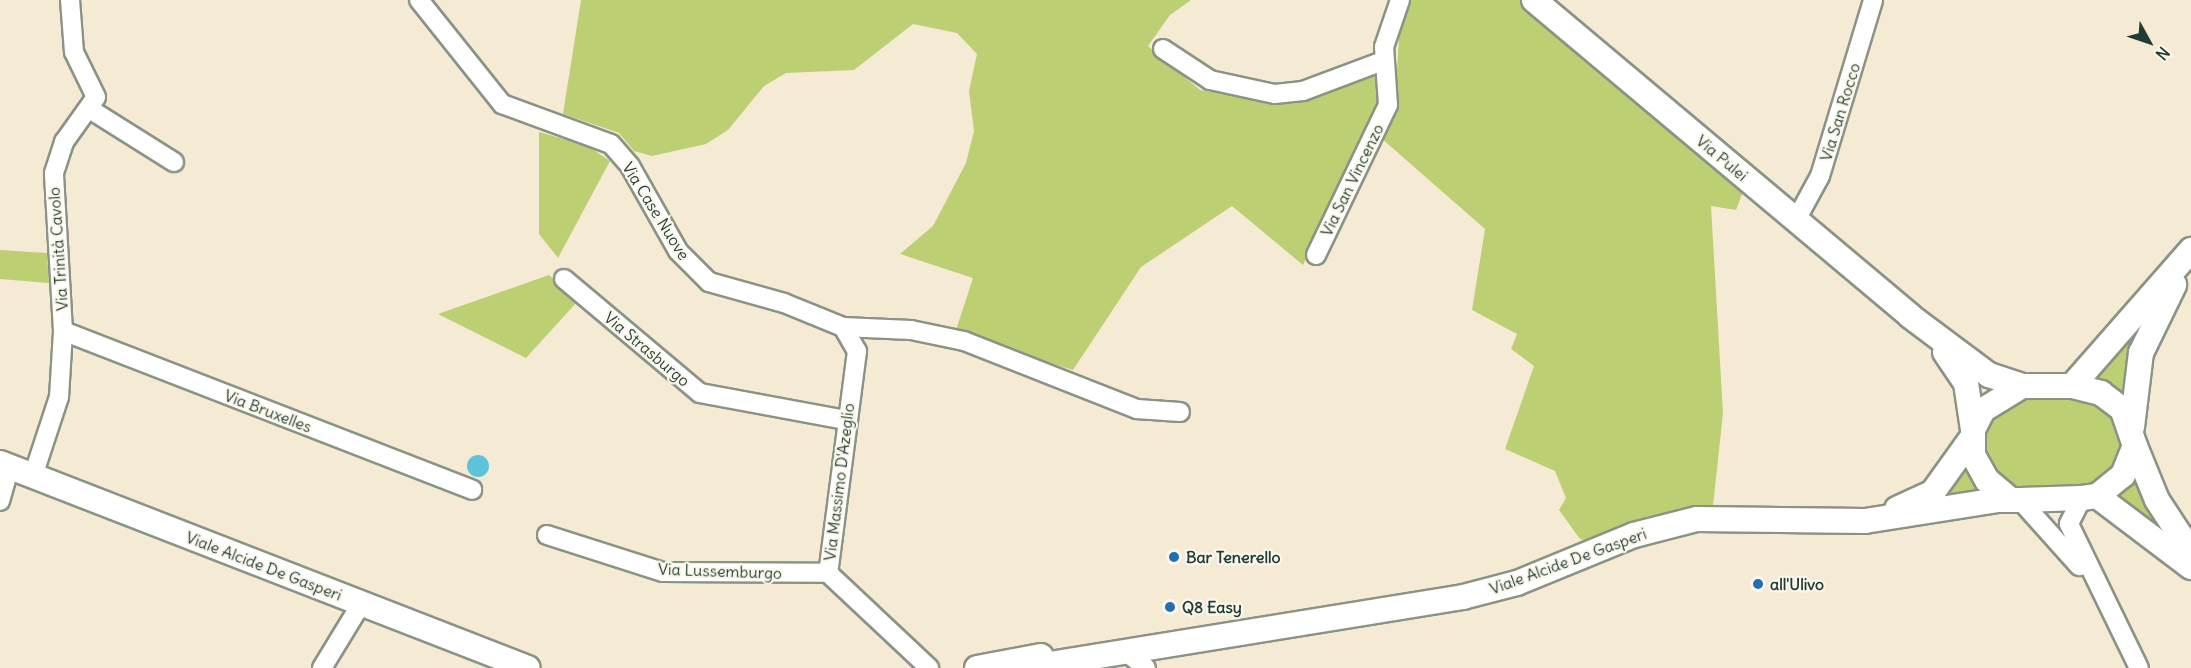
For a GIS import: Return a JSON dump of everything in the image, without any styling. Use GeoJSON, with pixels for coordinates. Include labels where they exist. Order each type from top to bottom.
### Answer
{"type":"FeatureCollection","features":[{"type":"Feature","properties":{"kind":"main road","name":"Via Pulei"},"geometry":{"type":"LineString","coordinates":[[1534,0],[1910,316]]}},
{"type":"Feature","properties":{"kind":"main road"},"geometry":{"type":"LineString","coordinates":[[2072,386],[2191,250]]}},
{"type":"Feature","properties":{"kind":"main road"},"geometry":{"type":"LineString","coordinates":[[1910,316],[1959,367],[1970,398],[1972,435],[1979,470],[2015,500],[2090,497],[2123,475],[2134,436],[2141,353],[2167,295],[2191,261]]}},
{"type":"Feature","properties":{"kind":"main road"},"geometry":{"type":"LineString","coordinates":[[1910,316],[1989,375],[2022,386],[2072,386],[2113,400],[2134,436],[2157,500],[2191,552]]}},
{"type":"Feature","properties":{"kind":"main road"},"geometry":{"type":"LineString","coordinates":[[1865,521],[1932,492],[1972,435],[1983,410],[2022,386]]}},
{"type":"Feature","properties":{"kind":"main road","name":"Viale Alcide De Gasperi"},"geometry":{"type":"LineString","coordinates":[[5,465],[528,668]]}},
{"type":"Feature","properties":{"kind":"main road"},"geometry":{"type":"LineString","coordinates":[[2090,497],[2191,567]]}},
{"type":"Feature","properties":{"kind":"main road","name":"Viale Alcide De Gasperi"},"geometry":{"type":"LineString","coordinates":[[1272,625],[1463,597],[1517,583],[1634,535],[1697,519],[1865,521],[2015,500]]}},
{"type":"Feature","properties":{"kind":"main road"},"geometry":{"type":"LineString","coordinates":[[1025,668],[1135,664],[1272,625]]}},
{"type":"Feature","properties":{"kind":"main road"},"geometry":{"type":"LineString","coordinates":[[977,668],[1232,626],[1272,625]]}},
{"type":"Feature","properties":{"kind":"street"},"geometry":{"type":"LineString","coordinates":[[70,0],[74,52],[96,97],[91,110],[174,162]]}},
{"type":"Feature","properties":{"kind":"street","name":"Via Case Nuove"},"geometry":{"type":"LineString","coordinates":[[419,0],[502,104],[611,144],[678,251],[709,282],[784,303],[843,327],[910,330],[964,340],[1137,409],[1180,412]]}},
{"type":"Feature","properties":{"kind":"street","name":"Via San Vincenzo"},"geometry":{"type":"LineString","coordinates":[[1316,255],[1388,105],[1383,61],[1400,0]]}},
{"type":"Feature","properties":{"kind":"street","name":"Via San Rocco"},"geometry":{"type":"LineString","coordinates":[[1796,220],[1820,176],[1873,0]]}},
{"type":"Feature","properties":{"kind":"street"},"geometry":{"type":"LineString","coordinates":[[1163,49],[1210,80],[1275,94],[1303,91],[1383,61]]}},
{"type":"Feature","properties":{"kind":"street","name":"Via Trinità Cavolo"},"geometry":{"type":"LineString","coordinates":[[33,476],[59,397],[63,331],[54,173],[64,142],[91,110]]}},
{"type":"Feature","properties":{"kind":"street","name":"Via Strasburgo"},"geometry":{"type":"LineString","coordinates":[[564,279],[700,393],[846,420]]}},
{"type":"Feature","properties":{"kind":"street","name":"Via Massimo D'Azeglio"},"geometry":{"type":"LineString","coordinates":[[843,327],[857,351],[846,420],[828,573],[835,585],[924,661],[943,668]]}},
{"type":"Feature","properties":{"kind":"street","name":"Via Bruxelles"},"geometry":{"type":"LineString","coordinates":[[63,331],[472,490]]}},
{"type":"Feature","properties":{"kind":"street"},"geometry":{"type":"LineString","coordinates":[[0,501],[5,465]]}},
{"type":"Feature","properties":{"kind":"street"},"geometry":{"type":"LineString","coordinates":[[2090,497],[2069,524],[2098,591],[2139,668]]}},
{"type":"Feature","properties":{"kind":"street"},"geometry":{"type":"LineString","coordinates":[[2015,500],[2063,542],[2098,591]]}},
{"type":"Feature","properties":{"kind":"street","name":"Via Lussemburgo"},"geometry":{"type":"LineString","coordinates":[[547,535],[663,572],[828,573]]}},
{"type":"Feature","properties":{"kind":"street"},"geometry":{"type":"LineString","coordinates":[[322,668],[361,604]]}},
{"type":"Feature","properties":{"kind":"green space"},"geometry":{"type":"Polygon","coordinates":[[[581,0],[1191,0],[1170,15],[1148,46],[1200,90],[1292,104],[1375,76],[1383,86],[1381,101],[1303,265],[1232,206],[1141,267],[1073,370],[955,333],[973,278],[900,254],[933,226],[966,163],[974,131],[969,91],[977,54],[957,33],[913,24],[854,70],[786,73],[764,86],[728,130],[706,144],[652,156],[634,151],[619,133],[563,114],[581,0]]]}},
{"type":"Feature","properties":{"kind":"green space"},"geometry":{"type":"Polygon","coordinates":[[[1408,0],[1521,0],[1744,189],[1736,210],[1711,206],[1723,413],[1713,506],[1649,516],[1594,542],[1580,539],[1559,510],[1566,498],[1555,471],[1505,449],[1534,366],[1511,349],[1517,334],[1472,310],[1485,229],[1381,138],[1395,102],[1400,21],[1408,0]]]}},
{"type":"Feature","properties":{"kind":"green space"},"geometry":{"type":"Polygon","coordinates":[[[539,132],[588,146],[610,161],[558,258],[539,234],[539,132]]]}},
{"type":"Feature","properties":{"kind":"green space"},"geometry":{"type":"Polygon","coordinates":[[[0,250],[47,253],[49,283],[0,279],[0,250]]]}},
{"type":"Feature","properties":{"kind":"green space"},"geometry":{"type":"Polygon","coordinates":[[[549,275],[577,302],[526,358],[438,314],[549,275]]]}},
{"type":"Feature","properties":{"kind":"green space"},"geometry":{"type":"Polygon","coordinates":[[[2136,323],[2143,328],[2124,395],[2093,376],[2136,323]]]}},
{"type":"Feature","properties":{"kind":"green space"},"geometry":{"type":"Polygon","coordinates":[[[2078,396],[2093,399],[2112,414],[2123,440],[2122,458],[2114,471],[2088,488],[2022,490],[1999,481],[1982,454],[1981,431],[1988,419],[2021,397],[2078,396]]]}},
{"type":"Feature","properties":{"kind":"green space"},"geometry":{"type":"Polygon","coordinates":[[[1965,462],[1984,495],[1927,507],[1965,462]]]}},
{"type":"Feature","properties":{"kind":"green space"},"geometry":{"type":"Polygon","coordinates":[[[2138,473],[2167,540],[2119,494],[2138,473]]]}},
{"type":"Feature","properties":{"kind":"water"},"geometry":{"type":"Polygon","coordinates":[[[478,455],[486,458],[489,466],[486,474],[478,477],[470,474],[467,466],[470,458],[478,455]]]}},
{"type":"Feature","properties":{"kind":"place","name":"Bar Tenerello"},"geometry":{"type":"Point","coordinates":[1174,557]}},
{"type":"Feature","properties":{"kind":"place","name":"all'Ulivo"},"geometry":{"type":"Point","coordinates":[1758,584]}},
{"type":"Feature","properties":{"kind":"place","name":"Q8 Easy"},"geometry":{"type":"Point","coordinates":[1170,607]}}]}
